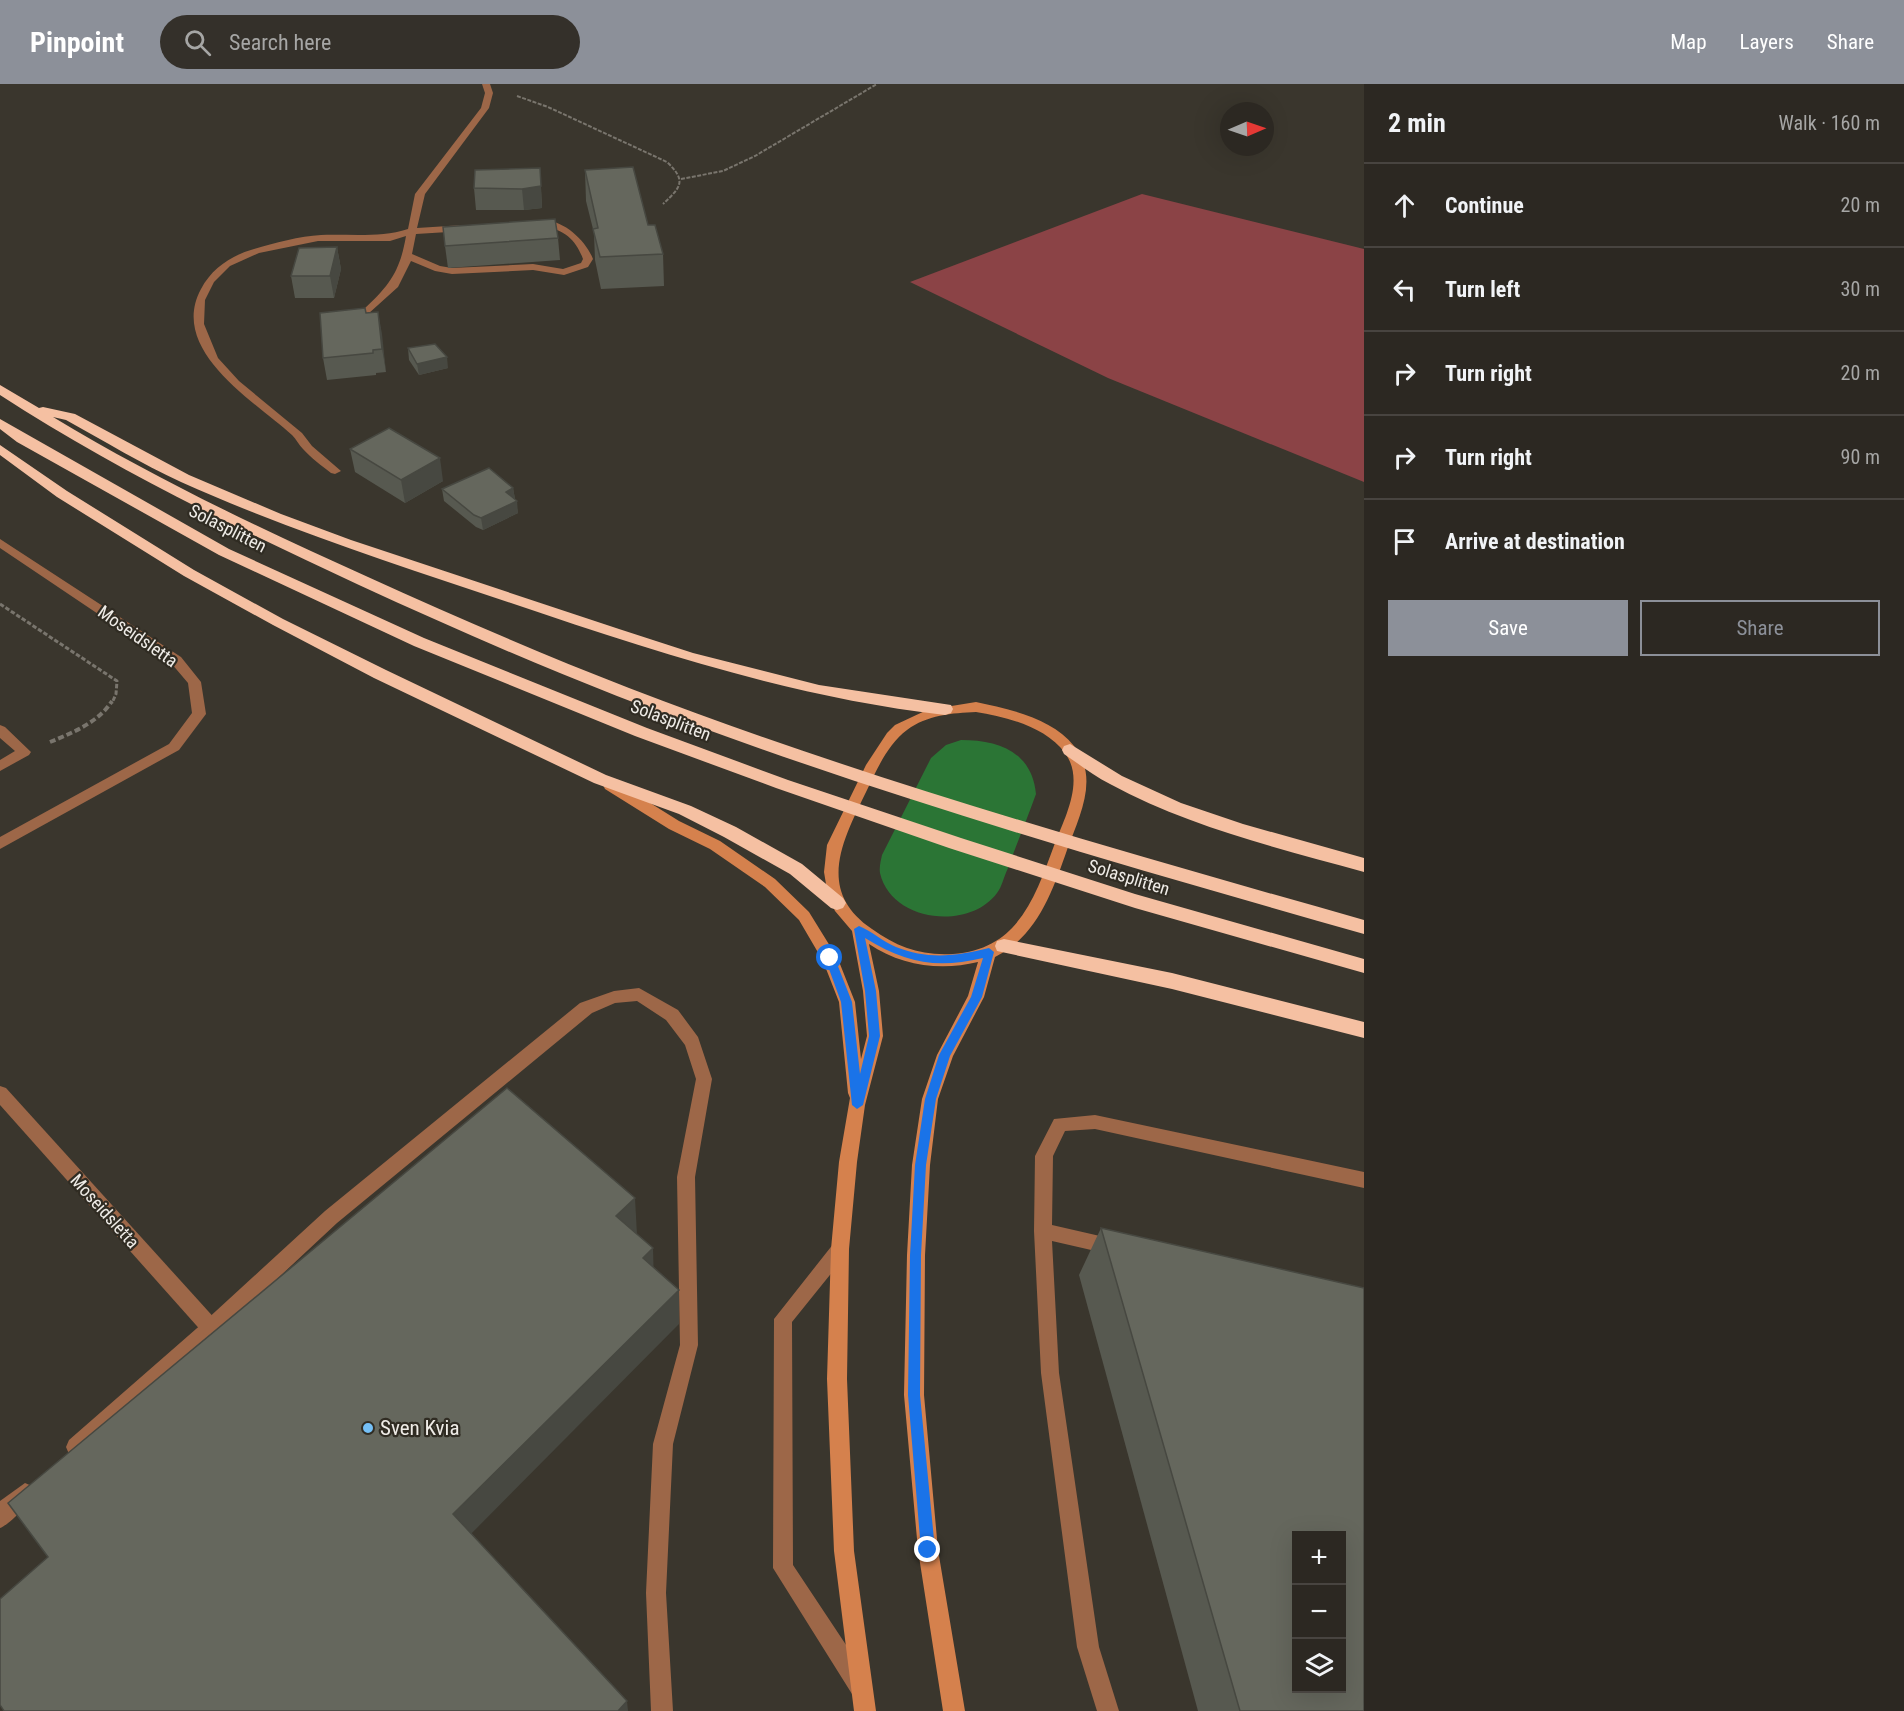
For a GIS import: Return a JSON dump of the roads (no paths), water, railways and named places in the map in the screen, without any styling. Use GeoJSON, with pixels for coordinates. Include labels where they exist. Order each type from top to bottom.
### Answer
{"type":"FeatureCollection","features":[{"type":"Feature","properties":{"kind":"highway","name":"Solasplitten"},"geometry":{"type":"LineString","coordinates":[[0,389],[27,407],[136,469],[256,531],[450,621],[661,706],[799,756],[967,811],[1144,866],[1364,927]]}},
{"type":"Feature","properties":{"kind":"highway"},"geometry":{"type":"LineString","coordinates":[[27,407],[70,417],[166,470],[276,518],[614,633],[689,657],[819,690],[885,702],[945,709]]}},
{"type":"Feature","properties":{"kind":"highway","name":"Solasplitten"},"geometry":{"type":"LineString","coordinates":[[0,423],[22,439],[224,552],[397,632],[641,732],[782,784],[1135,901],[1364,966]]}},
{"type":"Feature","properties":{"kind":"highway"},"geometry":{"type":"LineString","coordinates":[[0,449],[62,494],[209,584],[380,674],[600,779],[685,810],[730,832],[796,869],[837,903]]}},
{"type":"Feature","properties":{"kind":"highway"},"geometry":{"type":"LineString","coordinates":[[1070,750],[1116,779],[1156,798],[1205,817],[1364,865]]}},
{"type":"Feature","properties":{"kind":"highway"},"geometry":{"type":"LineString","coordinates":[[997,949],[1172,981],[1364,1030]]}},
{"type":"Feature","properties":{"kind":"street"},"geometry":{"type":"LineString","coordinates":[[368,311],[393,288],[405,270],[420,194],[485,108],[489,93],[487,85]]}},
{"type":"Feature","properties":{"kind":"street"},"geometry":{"type":"LineString","coordinates":[[408,256],[438,269],[452,271],[533,267],[564,272],[585,265],[588,259],[585,249],[575,236],[564,229],[542,224],[520,225]]}},
{"type":"Feature","properties":{"kind":"street"},"geometry":{"type":"LineString","coordinates":[[335,471],[308,448],[298,435],[235,383],[213,359],[199,324],[200,300],[210,281],[227,264],[256,251],[318,238],[390,238],[412,231],[477,228]]}},
{"type":"Feature","properties":{"kind":"street","name":"Moseidsletta"},"geometry":{"type":"LineString","coordinates":[[0,543],[176,660],[194,682],[200,714],[174,747],[0,844]]}},
{"type":"Feature","properties":{"kind":"street"},"geometry":{"type":"LineString","coordinates":[[954,1711],[928,1550],[914,1395],[916,1255],[921,1165],[930,1099],[945,1055],[976,997],[997,949],[1040,903],[1078,805],[1078,771],[1070,750],[1046,730],[1011,713],[976,707],[945,709],[920,717],[901,727],[887,741],[834,845],[830,863],[830,884],[837,903],[859,929],[892,950],[929,961],[960,959],[997,949]]}},
{"type":"Feature","properties":{"kind":"street"},"geometry":{"type":"LineString","coordinates":[[0,730],[24,752],[0,766]]}},
{"type":"Feature","properties":{"kind":"street"},"geometry":{"type":"LineString","coordinates":[[600,779],[674,825],[724,852],[770,883],[804,916],[830,958],[847,1002],[857,1105]]}},
{"type":"Feature","properties":{"kind":"street"},"geometry":{"type":"LineString","coordinates":[[859,929],[871,991],[874,1036],[857,1105],[848,1162],[840,1249],[837,1379],[844,1551],[865,1711]]}},
{"type":"Feature","properties":{"kind":"street"},"geometry":{"type":"LineString","coordinates":[[59,1463],[211,1328],[331,1217],[586,1008],[614,997],[639,994],[672,1015],[692,1042],[704,1079],[686,1177],[688,1345],[663,1444],[656,1593],[662,1711]]}},
{"type":"Feature","properties":{"kind":"street","name":"Moseidsletta"},"geometry":{"type":"LineString","coordinates":[[0,1093],[211,1328]]}},
{"type":"Feature","properties":{"kind":"street"},"geometry":{"type":"LineString","coordinates":[[1108,1711],[1088,1647],[1050,1372],[1043,1231],[1044,1156],[1060,1124],[1095,1122],[1364,1180]]}},
{"type":"Feature","properties":{"kind":"street"},"geometry":{"type":"LineString","coordinates":[[1043,1231],[1134,1252]]}},
{"type":"Feature","properties":{"kind":"street"},"geometry":{"type":"LineString","coordinates":[[840,1249],[783,1319],[783,1568],[861,1688]]}},
{"type":"Feature","properties":{"kind":"street"},"geometry":{"type":"LineString","coordinates":[[0,1518],[5,1510],[41,1479]]}},
{"type":"Feature","properties":{"kind":"place","name":"Sven Kvia"},"geometry":{"type":"Point","coordinates":[368,1428]}}]}
